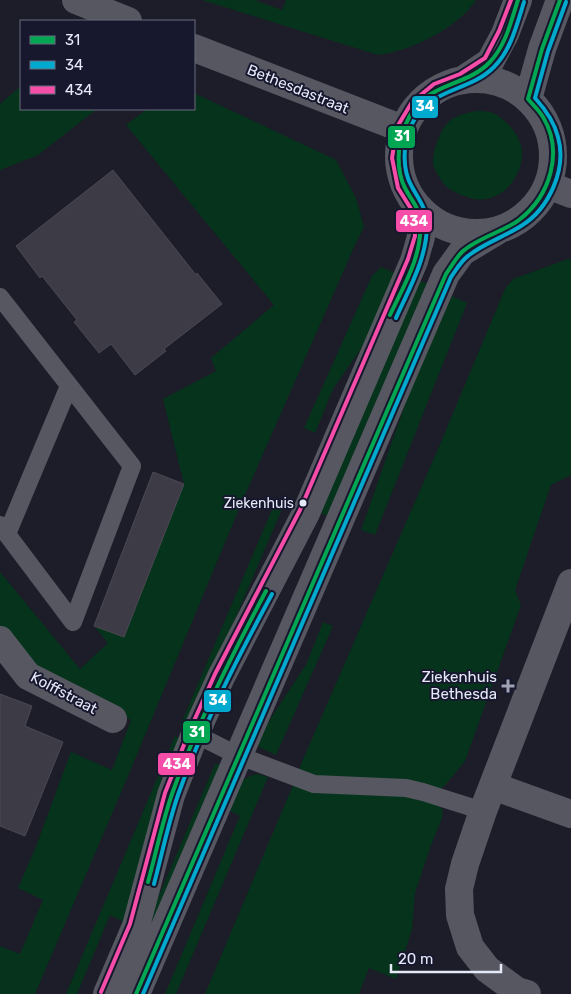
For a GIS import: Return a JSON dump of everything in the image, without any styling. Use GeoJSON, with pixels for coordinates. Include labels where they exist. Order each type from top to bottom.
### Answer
{"type":"FeatureCollection","features":[{"type":"Feature","properties":{"kind":"street"},"geometry":{"type":"LineString","coordinates":[[76,0],[126,20]]}},
{"type":"Feature","properties":{"kind":"street"},"geometry":{"type":"LineString","coordinates":[[497,231],[476,234],[455,231],[436,223],[419,210],[404,186],[398,157],[403,129],[417,106],[438,89],[463,80],[490,62],[505,34],[518,0]]}},
{"type":"Feature","properties":{"kind":"street"},"geometry":{"type":"LineString","coordinates":[[528,99],[542,49],[560,0]]}},
{"type":"Feature","properties":{"kind":"street","name":"Bethesdastraat"},"geometry":{"type":"LineString","coordinates":[[195,48],[403,129]]}},
{"type":"Feature","properties":{"kind":"street"},"geometry":{"type":"LineString","coordinates":[[136,994],[446,274],[462,252],[518,221],[536,205],[559,189],[553,162],[552,139],[543,117],[528,99],[509,86],[486,79],[463,80]]}},
{"type":"Feature","properties":{"kind":"street"},"geometry":{"type":"LineString","coordinates":[[107,994],[136,926],[171,795],[195,734],[221,677],[306,513],[414,261],[421,237],[419,210]]}},
{"type":"Feature","properties":{"kind":"street"},"geometry":{"type":"LineString","coordinates":[[527,994],[518,991],[487,969],[470,947],[460,915],[459,889],[465,864],[483,812],[571,583]]}},
{"type":"Feature","properties":{"kind":"street","name":"Kolffstraat"},"geometry":{"type":"LineString","coordinates":[[0,640],[28,676],[113,719]]}},
{"type":"Feature","properties":{"kind":"street"},"geometry":{"type":"LineString","coordinates":[[493,786],[571,814]]}},
{"type":"Feature","properties":{"kind":"lane"},"geometry":{"type":"LineString","coordinates":[[1,301],[69,386],[132,466],[73,622],[3,530],[69,386]]}},
{"type":"Feature","properties":{"kind":"lane"},"geometry":{"type":"LineString","coordinates":[[195,734],[238,755],[314,784],[406,788],[483,812]]}},
{"type":"Feature","properties":{"kind":"green space"},"geometry":{"type":"Polygon","coordinates":[[[202,0],[255,0],[282,10],[286,0],[476,0],[458,20],[446,29],[405,49],[378,55],[202,0]]]}},
{"type":"Feature","properties":{"kind":"green space"},"geometry":{"type":"Polygon","coordinates":[[[20,87],[20,110],[96,110],[38,155],[0,170],[0,104],[20,87]]]}},
{"type":"Feature","properties":{"kind":"green space"},"geometry":{"type":"Polygon","coordinates":[[[195,93],[336,160],[356,198],[364,227],[241,504],[35,994],[0,994],[0,946],[20,954],[43,900],[18,888],[35,849],[71,752],[112,770],[131,720],[30,666],[0,628],[0,572],[80,669],[108,643],[94,626],[124,637],[184,484],[163,399],[216,371],[211,358],[274,305],[126,125],[146,110],[195,110],[195,93]]]}},
{"type":"Feature","properties":{"kind":"green space"},"geometry":{"type":"Polygon","coordinates":[[[476,111],[491,112],[509,125],[517,135],[522,152],[518,173],[512,182],[505,190],[488,199],[467,197],[452,190],[443,182],[433,164],[437,144],[446,125],[455,117],[476,111]]]}},
{"type":"Feature","properties":{"kind":"green space"},"geometry":{"type":"Polygon","coordinates":[[[568,259],[571,260],[571,475],[551,485],[515,590],[521,605],[465,761],[440,790],[315,778],[298,771],[441,442],[505,289],[513,279],[568,259]]]}},
{"type":"Feature","properties":{"kind":"green space"},"geometry":{"type":"Polygon","coordinates":[[[381,267],[398,274],[380,317],[333,389],[315,433],[304,428],[372,276],[381,267]]]}},
{"type":"Feature","properties":{"kind":"green space"},"geometry":{"type":"Polygon","coordinates":[[[420,281],[433,286],[330,517],[319,512],[420,281]]]}},
{"type":"Feature","properties":{"kind":"green space"},"geometry":{"type":"Polygon","coordinates":[[[452,296],[467,303],[375,535],[361,530],[411,388],[452,296]]]}},
{"type":"Feature","properties":{"kind":"green space"},"geometry":{"type":"Polygon","coordinates":[[[274,505],[282,509],[188,729],[180,726],[274,505]]]}},
{"type":"Feature","properties":{"kind":"green space"},"geometry":{"type":"Polygon","coordinates":[[[323,622],[333,626],[276,755],[259,747],[256,741],[307,663],[323,622]]]}},
{"type":"Feature","properties":{"kind":"green space"},"geometry":{"type":"Polygon","coordinates":[[[175,736],[185,741],[124,922],[110,915],[77,994],[66,994],[175,736]]]}},
{"type":"Feature","properties":{"kind":"green space"},"geometry":{"type":"Polygon","coordinates":[[[215,764],[225,764],[128,994],[117,994],[215,764]]]}},
{"type":"Feature","properties":{"kind":"green space"},"geometry":{"type":"Polygon","coordinates":[[[257,774],[268,777],[176,994],[165,994],[240,816],[229,810],[235,792],[245,779],[257,774]]]}},
{"type":"Feature","properties":{"kind":"green space"},"geometry":{"type":"Polygon","coordinates":[[[294,783],[425,798],[443,809],[442,818],[415,893],[412,929],[396,979],[369,968],[359,994],[205,994],[294,783]]]}},
{"type":"Feature","properties":{"kind":"building"},"geometry":{"type":"Polygon","coordinates":[[[113,170],[196,275],[197,273],[222,304],[164,349],[166,351],[135,375],[111,344],[99,353],[74,322],[77,320],[42,276],[40,278],[16,246],[113,170]]]}},
{"type":"Feature","properties":{"kind":"building"},"geometry":{"type":"Polygon","coordinates":[[[153,472],[184,484],[124,637],[94,626],[153,472]]]}},
{"type":"Feature","properties":{"kind":"building"},"geometry":{"type":"Polygon","coordinates":[[[0,694],[32,706],[25,726],[63,742],[25,836],[0,826],[0,694]]]}},
{"type":"Feature","properties":{"kind":"transit line","name":"434"},"geometry":{"type":"LineString","coordinates":[[101,992],[130,924],[165,793],[189,732],[215,674],[300,510],[408,259],[415,236],[413,212],[398,188],[392,158],[397,127],[412,102],[434,84],[460,74],[485,58],[499,31],[511,0]]}},
{"type":"Feature","properties":{"kind":"transit line","name":"31"},"geometry":{"type":"LineString","coordinates":[[390,315],[411,270],[420,234],[418,212],[405,188],[400,173],[399,149],[402,133],[413,111],[422,100],[433,92],[479,71],[490,62],[504,40],[518,0]]}},
{"type":"Feature","properties":{"kind":"transit line","name":"31"},"geometry":{"type":"LineString","coordinates":[[136,994],[446,274],[460,254],[468,247],[519,220],[539,199],[546,186],[553,159],[552,144],[549,130],[543,117],[528,99],[542,49],[560,0]]}},
{"type":"Feature","properties":{"kind":"transit line","name":"34"},"geometry":{"type":"LineString","coordinates":[[396,318],[421,261],[427,225],[426,214],[406,173],[405,150],[410,128],[418,114],[437,97],[472,82],[494,67],[509,45],[524,2]]}},
{"type":"Feature","properties":{"kind":"transit line","name":"34"},"geometry":{"type":"LineString","coordinates":[[143,994],[451,277],[463,260],[474,251],[531,219],[547,199],[553,187],[558,175],[560,162],[558,137],[549,116],[535,98],[548,51],[566,2]]}},
{"type":"Feature","properties":{"kind":"transit line","name":"31"},"geometry":{"type":"LineString","coordinates":[[148,882],[165,816],[192,742],[215,691],[266,591]]}},
{"type":"Feature","properties":{"kind":"transit line","name":"34"},"geometry":{"type":"LineString","coordinates":[[154,884],[171,817],[198,743],[221,693],[272,594]]}},
{"type":"Feature","properties":{"kind":"place","name":"Ziekenhuis"},"geometry":{"type":"Point","coordinates":[303,503]}},
{"type":"Feature","properties":{"kind":"place","name":"Ziekenhuis Bethesda"},"geometry":{"type":"Point","coordinates":[508,686]}}]}
